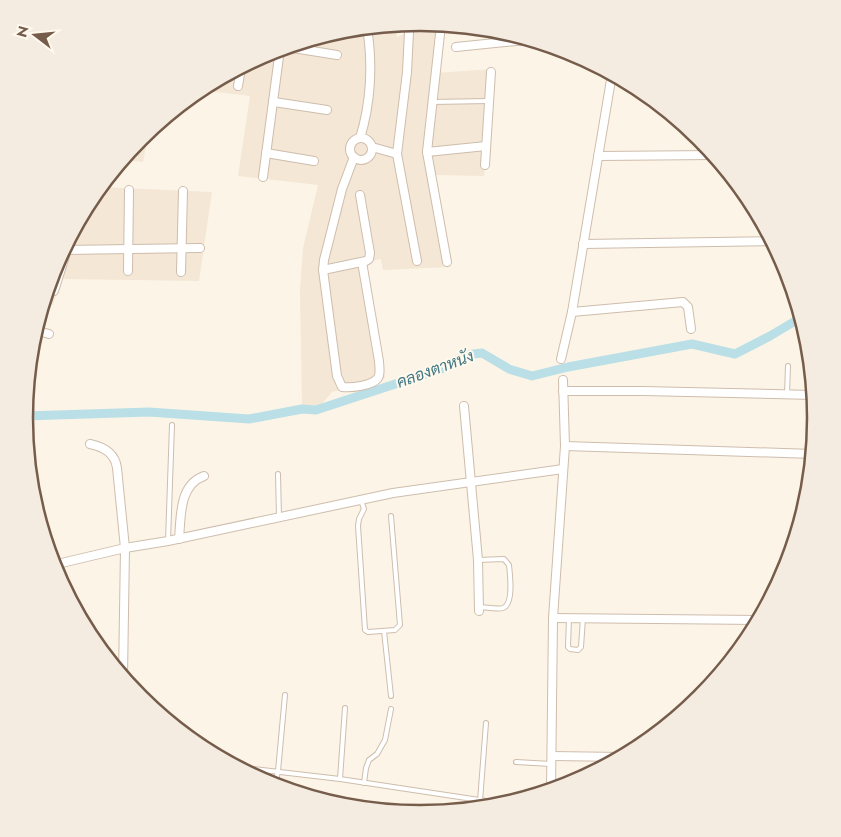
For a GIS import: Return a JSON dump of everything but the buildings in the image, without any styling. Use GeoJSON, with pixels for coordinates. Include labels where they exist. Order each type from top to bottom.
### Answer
{"type":"FeatureCollection","features":[{"type":"Feature","properties":{"kind":"street"},"geometry":{"type":"LineString","coordinates":[[409,32],[397,154],[417,261]]}},
{"type":"Feature","properties":{"kind":"street"},"geometry":{"type":"LineString","coordinates":[[440,32],[427,152],[447,262]]}},
{"type":"Feature","properties":{"kind":"street"},"geometry":{"type":"LineString","coordinates":[[360,138],[365,123],[367,105],[371,52],[368,35]]}},
{"type":"Feature","properties":{"kind":"street"},"geometry":{"type":"LineString","coordinates":[[456,47],[509,42]]}},
{"type":"Feature","properties":{"kind":"street"},"geometry":{"type":"LineString","coordinates":[[304,49],[337,55]]}},
{"type":"Feature","properties":{"kind":"street"},"geometry":{"type":"LineString","coordinates":[[263,177],[279,58]]}},
{"type":"Feature","properties":{"kind":"street"},"geometry":{"type":"LineString","coordinates":[[485,165],[491,72]]}},
{"type":"Feature","properties":{"kind":"street"},"geometry":{"type":"LineString","coordinates":[[238,86],[240,76]]}},
{"type":"Feature","properties":{"kind":"street"},"geometry":{"type":"LineString","coordinates":[[561,359],[572,312],[611,81]]}},
{"type":"Feature","properties":{"kind":"street"},"geometry":{"type":"LineString","coordinates":[[274,102],[327,110]]}},
{"type":"Feature","properties":{"kind":"street"},"geometry":{"type":"LineString","coordinates":[[372,147],[369,155],[362,160],[351,154],[350,145],[360,138],[368,140],[372,147],[397,154]]}},
{"type":"Feature","properties":{"kind":"street"},"geometry":{"type":"LineString","coordinates":[[427,152],[486,146]]}},
{"type":"Feature","properties":{"kind":"street"},"geometry":{"type":"LineString","coordinates":[[266,154],[314,161]]}},
{"type":"Feature","properties":{"kind":"street"},"geometry":{"type":"LineString","coordinates":[[598,156],[704,155]]}},
{"type":"Feature","properties":{"kind":"street"},"geometry":{"type":"LineString","coordinates":[[354,157],[342,190],[323,270],[337,376],[342,387],[347,388],[370,383],[379,376],[362,262]]}},
{"type":"Feature","properties":{"kind":"street"},"geometry":{"type":"LineString","coordinates":[[128,271],[129,190]]}},
{"type":"Feature","properties":{"kind":"street"},"geometry":{"type":"LineString","coordinates":[[181,272],[182,191]]}},
{"type":"Feature","properties":{"kind":"street"},"geometry":{"type":"LineString","coordinates":[[323,270],[369,260],[370,253],[360,195]]}},
{"type":"Feature","properties":{"kind":"street"},"geometry":{"type":"LineString","coordinates":[[583,244],[765,241]]}},
{"type":"Feature","properties":{"kind":"street"},"geometry":{"type":"LineString","coordinates":[[72,250],[200,248]]}},
{"type":"Feature","properties":{"kind":"street"},"geometry":{"type":"LineString","coordinates":[[572,312],[683,302],[688,307],[691,329]]}},
{"type":"Feature","properties":{"kind":"street"},"geometry":{"type":"LineString","coordinates":[[43,332],[49,334]]}},
{"type":"Feature","properties":{"kind":"street"},"geometry":{"type":"LineString","coordinates":[[551,783],[553,618],[564,446],[563,380]]}},
{"type":"Feature","properties":{"kind":"street"},"geometry":{"type":"LineString","coordinates":[[563,391],[807,395]]}},
{"type":"Feature","properties":{"kind":"street"},"geometry":{"type":"LineString","coordinates":[[464,406],[478,560],[478,609]]}},
{"type":"Feature","properties":{"kind":"street"},"geometry":{"type":"LineString","coordinates":[[90,444],[100,446],[116,460],[125,548],[123,667]]}},
{"type":"Feature","properties":{"kind":"street"},"geometry":{"type":"LineString","coordinates":[[564,446],[806,454]]}},
{"type":"Feature","properties":{"kind":"street"},"geometry":{"type":"LineString","coordinates":[[61,563],[125,548],[178,539],[393,493],[563,469]]}},
{"type":"Feature","properties":{"kind":"street"},"geometry":{"type":"LineString","coordinates":[[178,539],[182,508],[187,490],[195,479],[204,476]]}},
{"type":"Feature","properties":{"kind":"street"},"geometry":{"type":"LineString","coordinates":[[553,618],[751,620]]}},
{"type":"Feature","properties":{"kind":"street"},"geometry":{"type":"LineString","coordinates":[[552,760],[607,758]]}},
{"type":"Feature","properties":{"kind":"lane"},"geometry":{"type":"LineString","coordinates":[[432,102],[489,101]]}},
{"type":"Feature","properties":{"kind":"lane"},"geometry":{"type":"LineString","coordinates":[[787,394],[788,366]]}},
{"type":"Feature","properties":{"kind":"lane"},"geometry":{"type":"LineString","coordinates":[[168,541],[172,425]]}},
{"type":"Feature","properties":{"kind":"lane"},"geometry":{"type":"LineString","coordinates":[[278,474],[280,517]]}},
{"type":"Feature","properties":{"kind":"lane"},"geometry":{"type":"LineString","coordinates":[[361,500],[364,509],[358,526],[365,630],[372,632],[395,630],[400,625],[391,516]]}},
{"type":"Feature","properties":{"kind":"lane"},"geometry":{"type":"LineString","coordinates":[[478,560],[504,559],[510,565],[510,597],[508,605],[503,608],[478,609]]}},
{"type":"Feature","properties":{"kind":"lane"},"geometry":{"type":"LineString","coordinates":[[569,618],[568,647],[574,650],[581,647],[583,618]]}},
{"type":"Feature","properties":{"kind":"lane"},"geometry":{"type":"LineString","coordinates":[[384,631],[390,696]]}},
{"type":"Feature","properties":{"kind":"lane"},"geometry":{"type":"LineString","coordinates":[[277,778],[285,694]]}},
{"type":"Feature","properties":{"kind":"lane"},"geometry":{"type":"LineString","coordinates":[[340,779],[345,708]]}},
{"type":"Feature","properties":{"kind":"lane"},"geometry":{"type":"LineString","coordinates":[[364,783],[369,760],[377,754],[385,740],[391,709]]}},
{"type":"Feature","properties":{"kind":"lane"},"geometry":{"type":"LineString","coordinates":[[480,801],[486,723]]}},
{"type":"Feature","properties":{"kind":"lane"},"geometry":{"type":"LineString","coordinates":[[516,762],[552,760]]}},
{"type":"Feature","properties":{"kind":"lane"},"geometry":{"type":"LineString","coordinates":[[255,769],[340,779],[479,801]]}},
{"type":"Feature","properties":{"kind":"shaded area"},"geometry":{"type":"Polygon","coordinates":[[[409,31],[440,32],[435,73],[493,69],[484,176],[435,175],[451,267],[383,270],[381,259],[366,262],[385,378],[332,392],[320,406],[302,409],[300,291],[303,248],[318,185],[238,176],[250,96],[213,92],[249,71],[320,44],[395,32],[397,37],[409,31]]]}},
{"type":"Feature","properties":{"kind":"shaded area"},"geometry":{"type":"Polygon","coordinates":[[[146,146],[143,162],[131,161],[146,146]]]}},
{"type":"Feature","properties":{"kind":"shaded area"},"geometry":{"type":"Polygon","coordinates":[[[110,187],[212,192],[199,281],[61,279],[53,305],[51,304],[54,294],[73,247],[110,187]]]}},
{"type":"Feature","properties":{"kind":"waterway","name":"คลองตาหนัง"},"geometry":{"type":"LineString","coordinates":[[33,416],[149,412],[249,419],[302,409],[316,410],[444,368],[465,355],[482,353],[509,369],[532,376],[568,367],[692,344],[735,354],[796,321]]}}]}
